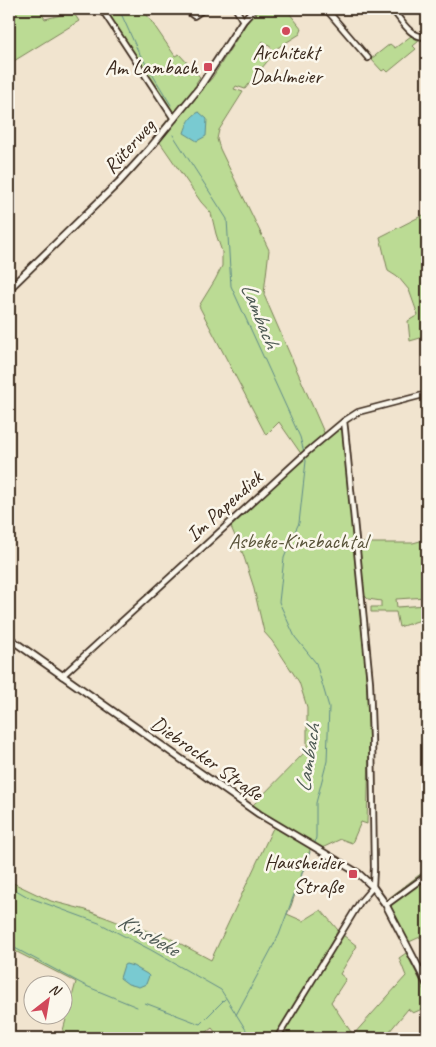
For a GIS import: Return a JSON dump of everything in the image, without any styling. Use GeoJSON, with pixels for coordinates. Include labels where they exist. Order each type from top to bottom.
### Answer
{"type":"FeatureCollection","features":[{"type":"Feature","properties":{"kind":"main road","name":"Rüterweg"},"geometry":{"type":"LineString","coordinates":[[9,289],[122,178],[174,119],[199,88],[243,21],[254,9]]}},
{"type":"Feature","properties":{"kind":"main road","name":"Diebrocker Straße"},"geometry":{"type":"LineString","coordinates":[[9,638],[259,814],[358,873],[386,904],[427,984]]}},
{"type":"Feature","properties":{"kind":"street"},"geometry":{"type":"LineString","coordinates":[[188,9],[194,16],[204,9]]}},
{"type":"Feature","properties":{"kind":"street"},"geometry":{"type":"LineString","coordinates":[[236,9],[243,21]]}},
{"type":"Feature","properties":{"kind":"street"},"geometry":{"type":"LineString","coordinates":[[326,9],[368,58]]}},
{"type":"Feature","properties":{"kind":"street"},"geometry":{"type":"LineString","coordinates":[[392,9],[411,32],[420,37],[427,37]]}},
{"type":"Feature","properties":{"kind":"street"},"geometry":{"type":"LineString","coordinates":[[100,11],[105,14],[174,119]]}},
{"type":"Feature","properties":{"kind":"street","name":"Im Papendiek"},"geometry":{"type":"LineString","coordinates":[[62,676],[307,452],[344,421],[358,412],[427,394]]}},
{"type":"Feature","properties":{"kind":"street"},"geometry":{"type":"LineString","coordinates":[[277,1038],[356,908],[372,887],[374,829],[370,682],[344,421]]}},
{"type":"Feature","properties":{"kind":"street"},"geometry":{"type":"LineString","coordinates":[[386,904],[427,875]]}},
{"type":"Feature","properties":{"kind":"green space"},"geometry":{"type":"Polygon","coordinates":[[[9,9],[39,9],[45,19],[73,12],[79,21],[9,64],[9,9]]]}},
{"type":"Feature","properties":{"kind":"green space","name":"Asbeke-Kinzbachtal"},"geometry":{"type":"Polygon","coordinates":[[[99,9],[143,9],[175,56],[179,54],[200,77],[196,83],[203,88],[212,78],[248,21],[259,9],[286,9],[302,29],[300,34],[274,50],[263,41],[259,48],[270,58],[245,89],[236,86],[234,89],[243,92],[219,130],[217,139],[220,149],[269,250],[264,295],[326,437],[339,427],[344,428],[355,543],[413,543],[427,539],[427,597],[396,599],[397,607],[427,605],[427,618],[399,627],[396,612],[371,612],[371,607],[381,607],[381,601],[368,599],[364,595],[363,587],[359,588],[367,690],[369,754],[367,824],[361,822],[352,843],[341,839],[322,848],[312,844],[287,914],[303,921],[321,910],[338,930],[311,979],[314,983],[343,935],[357,946],[340,974],[346,979],[331,1002],[353,1035],[406,976],[399,958],[406,953],[427,994],[427,1007],[413,1013],[408,1009],[384,1038],[220,1038],[212,1028],[203,1035],[205,1038],[61,1038],[65,1024],[72,1024],[72,997],[76,982],[72,980],[72,974],[60,974],[9,948],[9,881],[51,901],[86,910],[120,923],[166,936],[211,960],[272,830],[278,823],[252,806],[307,750],[307,707],[299,682],[264,632],[253,585],[243,554],[231,527],[304,458],[279,422],[266,435],[199,306],[222,266],[222,252],[211,213],[201,202],[155,135],[170,117],[99,9]]]}},
{"type":"Feature","properties":{"kind":"green space"},"geometry":{"type":"Polygon","coordinates":[[[411,36],[419,41],[413,46],[416,49],[388,72],[385,69],[382,71],[371,59],[390,44],[395,48],[411,36]]]}},
{"type":"Feature","properties":{"kind":"green space"},"geometry":{"type":"Polygon","coordinates":[[[427,213],[427,336],[410,341],[408,321],[418,315],[409,290],[399,278],[388,271],[380,237],[427,213]]]}},
{"type":"Feature","properties":{"kind":"green space"},"geometry":{"type":"Polygon","coordinates":[[[427,869],[427,934],[409,942],[392,910],[389,898],[427,869]]]}},
{"type":"Feature","properties":{"kind":"water"},"geometry":{"type":"Polygon","coordinates":[[[199,112],[207,119],[206,136],[197,141],[184,133],[191,118],[199,112]]]}},
{"type":"Feature","properties":{"kind":"water"},"geometry":{"type":"Polygon","coordinates":[[[126,964],[149,976],[146,984],[139,987],[128,984],[120,978],[126,964]]]}},
{"type":"Feature","properties":{"kind":"waterway","name":"Lambach"},"geometry":{"type":"LineString","coordinates":[[119,9],[138,51],[171,105]]}},
{"type":"Feature","properties":{"kind":"waterway","name":"Lambach"},"geometry":{"type":"LineString","coordinates":[[173,135],[227,219],[231,286],[300,437],[304,452]]}},
{"type":"Feature","properties":{"kind":"waterway","name":"Lambach"},"geometry":{"type":"LineString","coordinates":[[290,542],[299,523],[305,457]]}},
{"type":"Feature","properties":{"kind":"waterway","name":"Lambach"},"geometry":{"type":"LineString","coordinates":[[290,543],[284,558],[279,602],[295,637],[316,663],[329,707],[327,761],[316,803],[315,843]]}},
{"type":"Feature","properties":{"kind":"waterway","name":"Lambach"},"geometry":{"type":"LineString","coordinates":[[236,1015],[279,935],[310,852]]}},
{"type":"Feature","properties":{"kind":"waterway","name":"Kinsbeke"},"geometry":{"type":"LineString","coordinates":[[9,886],[28,897],[99,923],[221,990],[251,1038]]}},
{"type":"Feature","properties":{"kind":"waterway"},"geometry":{"type":"LineString","coordinates":[[9,945],[86,986],[137,1007]]}},
{"type":"Feature","properties":{"kind":"waterway"},"geometry":{"type":"LineString","coordinates":[[145,1003],[200,1024],[225,999]]}},
{"type":"Feature","properties":{"kind":"place","name":"Architekt Dahlmeier"},"geometry":{"type":"Point","coordinates":[286,31]}},
{"type":"Feature","properties":{"kind":"place","name":"Am Lambach"},"geometry":{"type":"Point","coordinates":[208,67]}},
{"type":"Feature","properties":{"kind":"place","name":"Hausheider Straße"},"geometry":{"type":"Point","coordinates":[353,874]}}]}
